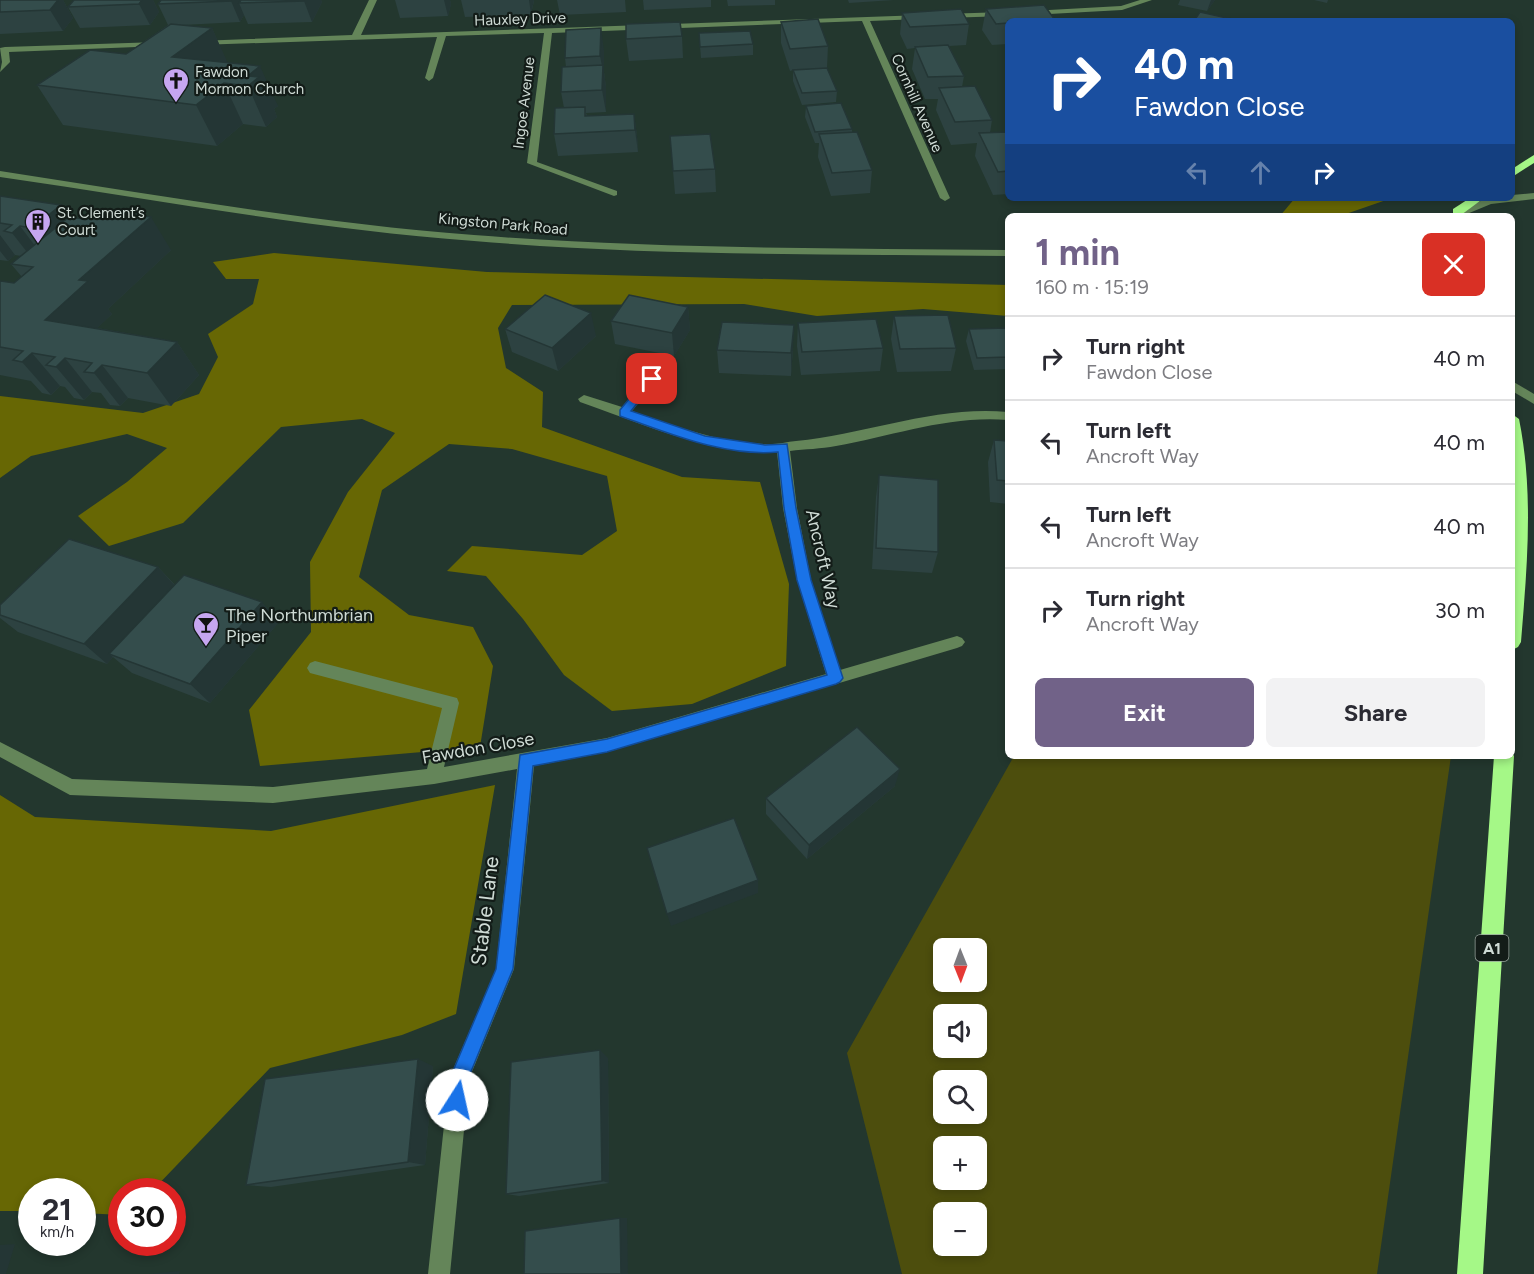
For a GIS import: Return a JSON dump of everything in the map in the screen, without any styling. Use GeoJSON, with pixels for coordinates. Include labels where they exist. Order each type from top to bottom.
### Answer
{"type":"FeatureCollection","features":[{"type":"Feature","properties":{"kind":"highway"},"geometry":{"type":"LineString","coordinates":[[1515,172],[1534,158]]}},
{"type":"Feature","properties":{"kind":"highway"},"geometry":{"type":"LineString","coordinates":[[1456,213],[1474,201]]}},
{"type":"Feature","properties":{"kind":"highway"},"geometry":{"type":"LineString","coordinates":[[1515,429],[1519,442],[1522,488],[1515,596]]}},
{"type":"Feature","properties":{"kind":"highway","name":"A1"},"geometry":{"type":"LineString","coordinates":[[1470,1274],[1504,759]]}},
{"type":"Feature","properties":{"kind":"street"},"geometry":{"type":"LineString","coordinates":[[355,38],[373,0]]}},
{"type":"Feature","properties":{"kind":"street","name":"Hauxley Drive"},"geometry":{"type":"LineString","coordinates":[[192,43],[1086,11],[1122,8],[1148,0]]}},
{"type":"Feature","properties":{"kind":"street"},"geometry":{"type":"LineString","coordinates":[[1086,11],[1092,18]]}},
{"type":"Feature","properties":{"kind":"street","name":"Cornhill Avenue"},"geometry":{"type":"LineString","coordinates":[[865,19],[945,198]]}},
{"type":"Feature","properties":{"kind":"street","name":"Ingoe Avenue"},"geometry":{"type":"LineString","coordinates":[[548,31],[532,163],[614,193]]}},
{"type":"Feature","properties":{"kind":"street"},"geometry":{"type":"LineString","coordinates":[[429,78],[442,35]]}},
{"type":"Feature","properties":{"kind":"street"},"geometry":{"type":"LineString","coordinates":[[0,69],[6,62],[3,50],[168,44]]}},
{"type":"Feature","properties":{"kind":"street","name":"Kingston Park Road"},"geometry":{"type":"LineString","coordinates":[[0,174],[366,227],[538,243],[732,250],[1005,253]]}},
{"type":"Feature","properties":{"kind":"street"},"geometry":{"type":"LineString","coordinates":[[1515,198],[1534,196]]}},
{"type":"Feature","properties":{"kind":"street"},"geometry":{"type":"LineString","coordinates":[[1458,213],[1489,201]]}},
{"type":"Feature","properties":{"kind":"street"},"geometry":{"type":"LineString","coordinates":[[624,413],[652,379]]}},
{"type":"Feature","properties":{"kind":"street"},"geometry":{"type":"LineString","coordinates":[[1515,387],[1534,400]]}},
{"type":"Feature","properties":{"kind":"street"},"geometry":{"type":"LineString","coordinates":[[584,399],[704,440],[765,449],[835,442],[932,420],[987,414],[1005,416]]}},
{"type":"Feature","properties":{"kind":"street","name":"Ancroft Way"},"geometry":{"type":"LineString","coordinates":[[783,447],[790,508],[804,580],[836,678]]}},
{"type":"Feature","properties":{"kind":"street","name":"Fawdon Close"},"geometry":{"type":"LineString","coordinates":[[0,749],[70,787],[273,795],[434,776],[607,745],[957,642]]}},
{"type":"Feature","properties":{"kind":"street"},"geometry":{"type":"LineString","coordinates":[[315,668],[451,703],[434,776]]}},
{"type":"Feature","properties":{"kind":"street","name":"Stable Lane"},"geometry":{"type":"LineString","coordinates":[[439,1274],[459,1078],[505,969],[526,760]]}},
{"type":"Feature","properties":{"kind":"shaded area"},"geometry":{"type":"Polygon","coordinates":[[[1292,201],[1383,201],[1349,213],[1282,213],[1292,201]]]}},
{"type":"Feature","properties":{"kind":"shaded area"},"geometry":{"type":"Polygon","coordinates":[[[274,253],[487,272],[1005,285],[1005,316],[923,309],[817,316],[744,304],[512,305],[498,328],[506,368],[543,392],[542,427],[682,477],[760,482],[789,584],[786,666],[692,704],[612,711],[564,675],[523,619],[486,576],[447,571],[472,546],[582,555],[617,531],[607,476],[512,449],[449,444],[382,490],[359,577],[409,615],[473,627],[493,666],[480,747],[260,766],[249,710],[311,632],[310,562],[348,492],[395,433],[362,419],[281,427],[183,523],[109,546],[78,516],[127,482],[167,448],[127,434],[31,456],[0,478],[0,396],[143,413],[199,394],[218,357],[208,334],[253,304],[259,279],[226,279],[213,262],[274,253]]]}},
{"type":"Feature","properties":{"kind":"shaded area"},"geometry":{"type":"Polygon","coordinates":[[[1012,759],[1451,759],[1377,1274],[902,1274],[847,1053],[1012,759]]]}},
{"type":"Feature","properties":{"kind":"shaded area"},"geometry":{"type":"Polygon","coordinates":[[[495,785],[456,1014],[402,1035],[270,1068],[164,1178],[108,1178],[108,1214],[96,1214],[96,1178],[18,1178],[18,1211],[0,1211],[0,795],[35,817],[271,831],[495,785]]]}},
{"type":"Feature","properties":{"kind":"building"},"geometry":{"type":"Polygon","coordinates":[[[0,0],[58,0],[50,10],[0,12],[0,0]]]}},
{"type":"Feature","properties":{"kind":"building"},"geometry":{"type":"Polygon","coordinates":[[[74,0],[142,0],[139,4],[68,7],[74,0]]]}},
{"type":"Feature","properties":{"kind":"building"},"geometry":{"type":"Polygon","coordinates":[[[161,0],[231,0],[231,1],[158,4],[161,0]]]}},
{"type":"Feature","properties":{"kind":"building"},"geometry":{"type":"Polygon","coordinates":[[[241,0],[304,0],[304,1],[239,3],[241,0]]]}},
{"type":"Feature","properties":{"kind":"building"},"geometry":{"type":"Polygon","coordinates":[[[1044,5],[1054,18],[1005,18],[1005,23],[996,24],[986,9],[1044,5]]]}},
{"type":"Feature","properties":{"kind":"building"},"geometry":{"type":"Polygon","coordinates":[[[961,9],[969,24],[910,27],[902,13],[961,9]]]}},
{"type":"Feature","properties":{"kind":"building"},"geometry":{"type":"Polygon","coordinates":[[[1200,12],[1227,18],[1196,18],[1200,12]]]}},
{"type":"Feature","properties":{"kind":"building"},"geometry":{"type":"Polygon","coordinates":[[[818,19],[828,46],[790,49],[781,22],[818,19]]]}},
{"type":"Feature","properties":{"kind":"building"},"geometry":{"type":"Polygon","coordinates":[[[680,22],[682,36],[626,39],[626,24],[680,22]]]}},
{"type":"Feature","properties":{"kind":"building"},"geometry":{"type":"Polygon","coordinates":[[[171,24],[212,28],[172,57],[260,66],[248,76],[259,77],[248,86],[224,83],[196,105],[37,85],[90,50],[126,54],[171,24]]]}},
{"type":"Feature","properties":{"kind":"building"},"geometry":{"type":"Polygon","coordinates":[[[601,28],[600,56],[565,58],[566,30],[601,28]]]}},
{"type":"Feature","properties":{"kind":"building"},"geometry":{"type":"Polygon","coordinates":[[[750,31],[753,44],[700,47],[699,33],[750,31]]]}},
{"type":"Feature","properties":{"kind":"building"},"geometry":{"type":"Polygon","coordinates":[[[948,45],[964,76],[928,77],[915,47],[948,45]]]}},
{"type":"Feature","properties":{"kind":"building"},"geometry":{"type":"Polygon","coordinates":[[[603,65],[602,90],[561,92],[562,67],[603,65]]]}},
{"type":"Feature","properties":{"kind":"building"},"geometry":{"type":"Polygon","coordinates":[[[827,68],[837,91],[802,93],[793,70],[827,68]]]}},
{"type":"Feature","properties":{"kind":"building"},"geometry":{"type":"Polygon","coordinates":[[[975,86],[992,120],[955,122],[939,88],[975,86]]]}},
{"type":"Feature","properties":{"kind":"building"},"geometry":{"type":"Polygon","coordinates":[[[841,103],[852,129],[815,132],[806,106],[841,103]]]}},
{"type":"Feature","properties":{"kind":"building"},"geometry":{"type":"Polygon","coordinates":[[[585,107],[585,116],[634,114],[635,130],[554,134],[555,108],[585,107]]]}},
{"type":"Feature","properties":{"kind":"building"},"geometry":{"type":"Polygon","coordinates":[[[857,132],[872,170],[832,173],[819,134],[857,132]]]}},
{"type":"Feature","properties":{"kind":"building"},"geometry":{"type":"Polygon","coordinates":[[[1005,132],[1005,171],[998,172],[979,133],[1005,132]]]}},
{"type":"Feature","properties":{"kind":"building"},"geometry":{"type":"Polygon","coordinates":[[[710,134],[715,169],[673,171],[670,136],[710,134]]]}},
{"type":"Feature","properties":{"kind":"building"},"geometry":{"type":"Polygon","coordinates":[[[0,196],[61,205],[32,228],[20,226],[12,233],[4,231],[12,225],[0,223],[0,196]]]}},
{"type":"Feature","properties":{"kind":"building"},"geometry":{"type":"Polygon","coordinates":[[[95,209],[151,217],[79,280],[88,281],[45,320],[177,342],[147,373],[102,365],[94,373],[84,372],[92,363],[65,358],[56,367],[46,365],[55,357],[32,353],[22,362],[13,360],[23,351],[0,347],[0,282],[14,283],[33,267],[11,264],[69,217],[84,219],[95,209]]]}},
{"type":"Feature","properties":{"kind":"building"},"geometry":{"type":"Polygon","coordinates":[[[545,295],[591,313],[552,348],[505,329],[545,295]]]}},
{"type":"Feature","properties":{"kind":"building"},"geometry":{"type":"Polygon","coordinates":[[[629,295],[688,307],[672,333],[611,321],[629,295]]]}},
{"type":"Feature","properties":{"kind":"building"},"geometry":{"type":"Polygon","coordinates":[[[948,315],[956,348],[900,349],[894,316],[948,315]]]}},
{"type":"Feature","properties":{"kind":"building"},"geometry":{"type":"Polygon","coordinates":[[[876,319],[883,348],[802,352],[798,323],[876,319]]]}},
{"type":"Feature","properties":{"kind":"building"},"geometry":{"type":"Polygon","coordinates":[[[722,322],[794,325],[791,353],[717,350],[722,322]]]}},
{"type":"Feature","properties":{"kind":"building"},"geometry":{"type":"Polygon","coordinates":[[[1005,328],[1005,357],[977,358],[969,329],[1005,328]]]}},
{"type":"Feature","properties":{"kind":"building"},"geometry":{"type":"Polygon","coordinates":[[[994,440],[1005,441],[1005,481],[997,480],[994,440]]]}},
{"type":"Feature","properties":{"kind":"building"},"geometry":{"type":"Polygon","coordinates":[[[879,475],[938,480],[938,552],[876,548],[879,475]]]}},
{"type":"Feature","properties":{"kind":"building"},"geometry":{"type":"Polygon","coordinates":[[[69,539],[158,567],[84,644],[0,615],[0,605],[69,539]]]}},
{"type":"Feature","properties":{"kind":"building"},"geometry":{"type":"Polygon","coordinates":[[[184,575],[262,602],[190,684],[109,654],[184,575]]]}},
{"type":"Feature","properties":{"kind":"building"},"geometry":{"type":"Polygon","coordinates":[[[857,727],[900,769],[809,845],[766,798],[857,727]]]}},
{"type":"Feature","properties":{"kind":"building"},"geometry":{"type":"Polygon","coordinates":[[[734,818],[758,880],[667,914],[647,848],[734,818]]]}},
{"type":"Feature","properties":{"kind":"building"},"geometry":{"type":"Polygon","coordinates":[[[600,1050],[602,1181],[506,1194],[511,1062],[600,1050]]]}},
{"type":"Feature","properties":{"kind":"building"},"geometry":{"type":"Polygon","coordinates":[[[418,1059],[408,1162],[246,1185],[265,1079],[418,1059]]]}},
{"type":"Feature","properties":{"kind":"building"},"geometry":{"type":"Polygon","coordinates":[[[620,1218],[621,1274],[524,1274],[525,1231],[620,1218]]]}},
{"type":"Feature","properties":{"kind":"place","name":"Fawdon Mormon Church"},"geometry":{"type":"Point","coordinates":[176,104]}},
{"type":"Feature","properties":{"kind":"place","name":"St. Clement’s Court"},"geometry":{"type":"Point","coordinates":[38,245]}},
{"type":"Feature","properties":{"kind":"place","name":"The Northumbrian Piper"},"geometry":{"type":"Point","coordinates":[206,648]}},
{"type":"Feature","properties":{"kind":"route"},"geometry":{"type":"LineString","coordinates":[[457,1100],[459,1078],[505,969],[526,760],[607,745],[836,678],[804,580],[790,508],[783,447],[765,449],[704,440],[624,413],[652,379]]}}]}
